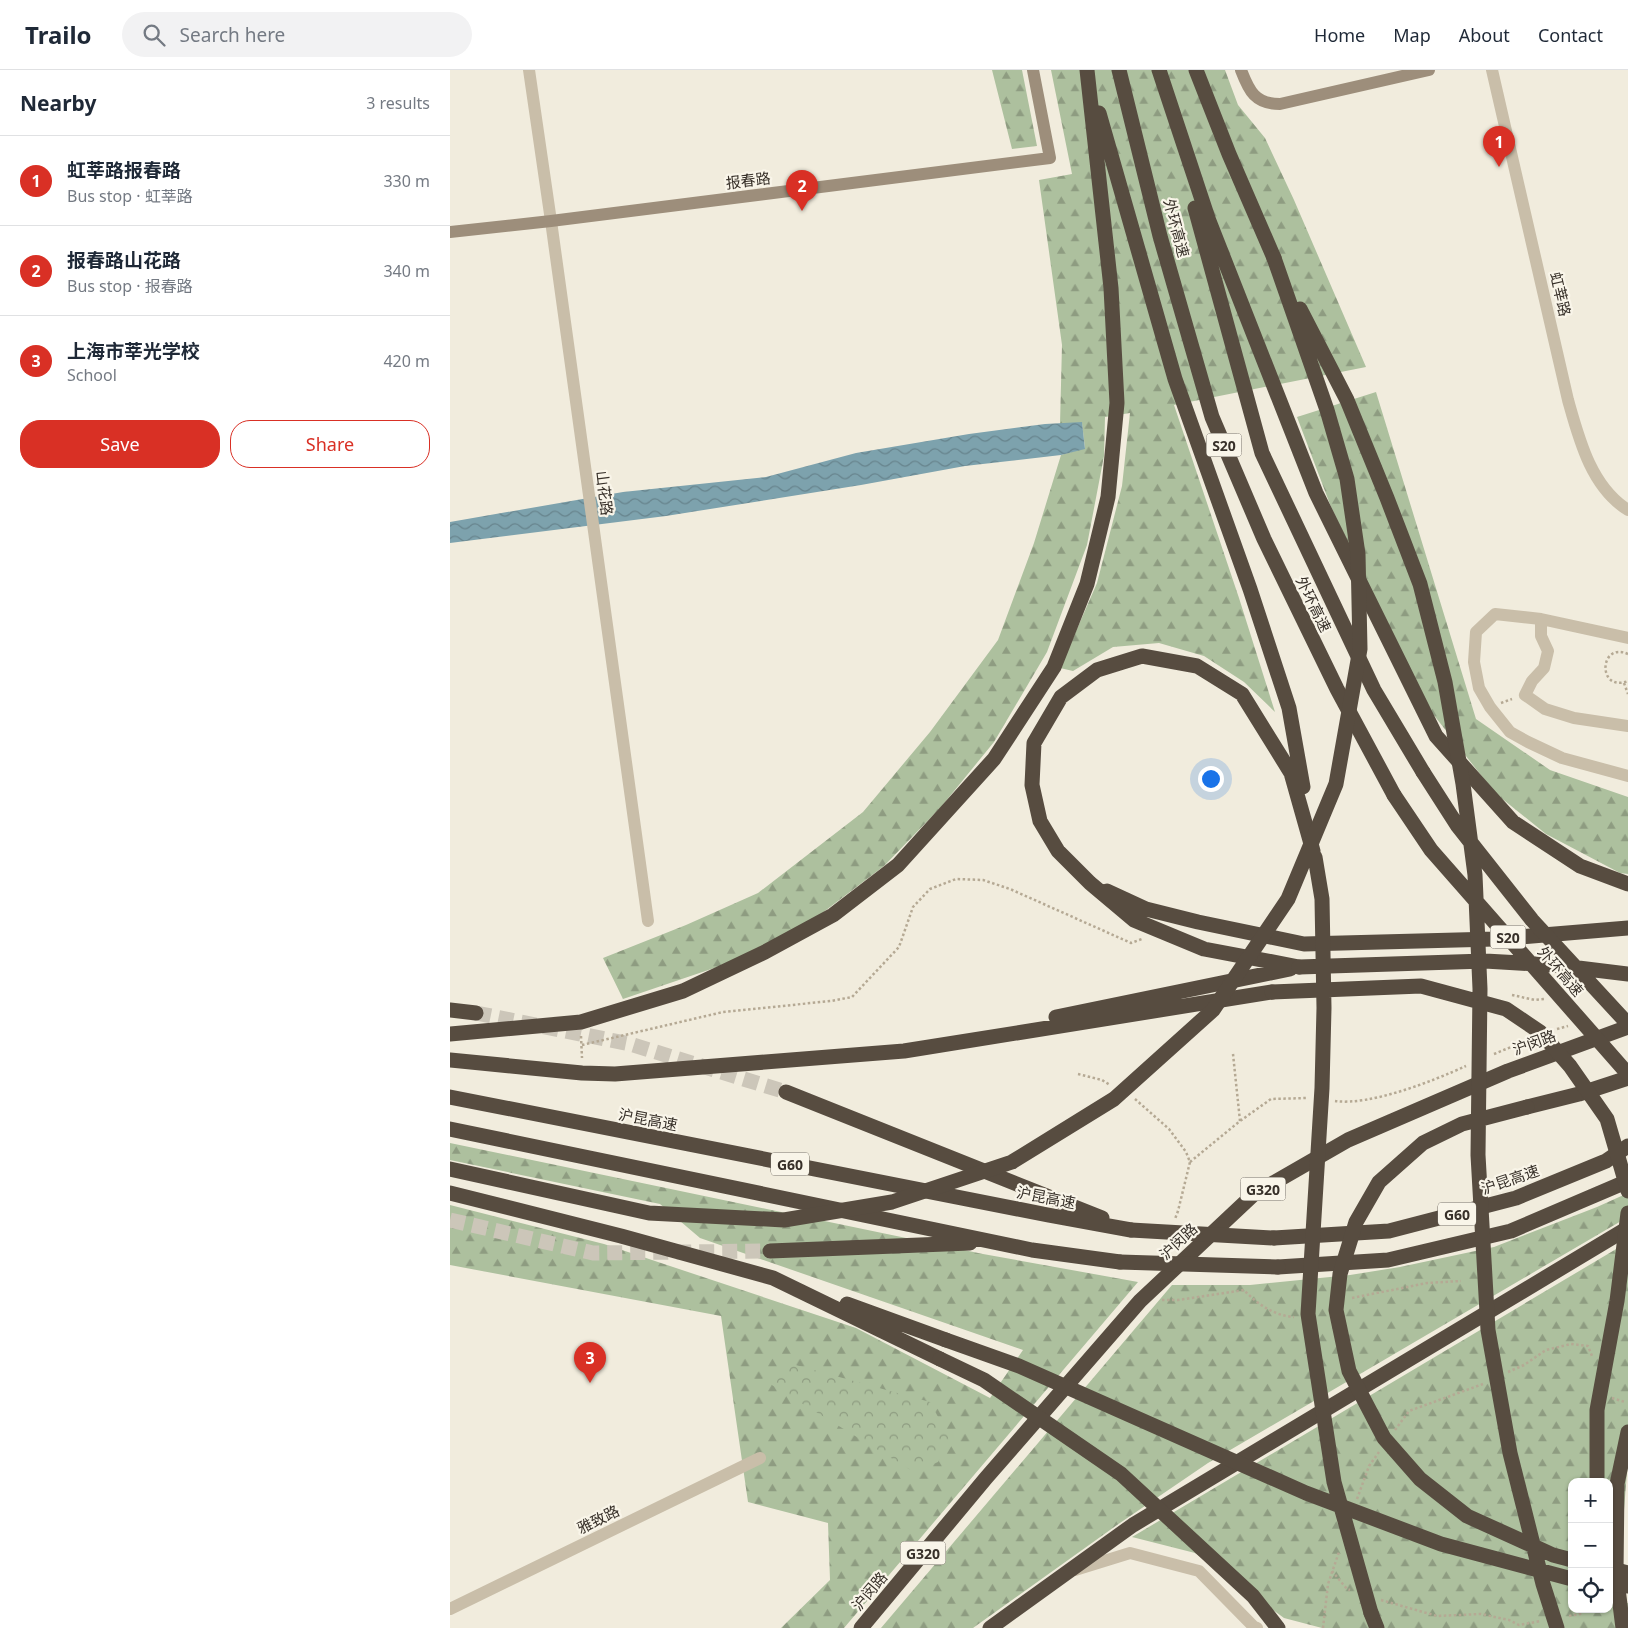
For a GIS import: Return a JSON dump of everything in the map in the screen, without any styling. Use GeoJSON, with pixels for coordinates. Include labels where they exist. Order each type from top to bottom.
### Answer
{"type":"FeatureCollection","features":[{"type":"Feature","properties":{"kind":"highway"},"geometry":{"type":"LineString","coordinates":[[1087,70],[1175,379],[1250,590],[1289,708],[1322,899],[1324,1008],[1322,1088],[1308,1314],[1334,1482],[1371,1613],[1377,1628]]}},
{"type":"Feature","properties":{"kind":"highway"},"geometry":{"type":"LineString","coordinates":[[450,1034],[581,1022],[683,991],[765,952],[833,915],[898,865],[994,759],[1054,667],[1087,584],[1108,497],[1117,402],[1111,288],[1087,70]]}},
{"type":"Feature","properties":{"kind":"highway","name":"外环高速"},"geometry":{"type":"LineString","coordinates":[[1119,70],[1160,236],[1212,417],[1264,539],[1336,690],[1394,795],[1431,850],[1628,1074]]}},
{"type":"Feature","properties":{"kind":"highway"},"geometry":{"type":"LineString","coordinates":[[1158,70],[1209,221],[1316,493],[1436,736],[1513,822],[1580,866],[1628,884]]}},
{"type":"Feature","properties":{"kind":"highway","name":"外环高速"},"geometry":{"type":"LineString","coordinates":[[1158,70],[1262,453],[1374,690],[1457,825],[1532,920],[1628,1025]]}},
{"type":"Feature","properties":{"kind":"highway"},"geometry":{"type":"LineString","coordinates":[[1196,70],[1229,154],[1274,258],[1347,400],[1388,498],[1420,584],[1445,682],[1463,784],[1474,875],[1480,989],[1478,1155],[1488,1330],[1510,1453],[1543,1584],[1555,1622]]}},
{"type":"Feature","properties":{"kind":"highway"},"geometry":{"type":"LineString","coordinates":[[450,1169],[649,1213],[784,1220],[892,1202],[1012,1162],[1114,1099],[1213,1010],[1288,899],[1336,784],[1360,649],[1358,554],[1347,479],[1327,410],[1274,258]]}},
{"type":"Feature","properties":{"kind":"highway"},"geometry":{"type":"LineString","coordinates":[[1299,967],[1204,949],[1134,920],[1090,883],[1058,851],[1040,821],[1032,785],[1034,743],[1062,697],[1097,670],[1142,656],[1197,666],[1242,694],[1291,773],[1315,857]]}},
{"type":"Feature","properties":{"kind":"highway"},"geometry":{"type":"LineString","coordinates":[[1090,883],[1146,909],[1304,944],[1495,940],[1628,928]]}},
{"type":"Feature","properties":{"kind":"highway"},"geometry":{"type":"LineString","coordinates":[[904,1050],[1104,1006],[1299,967],[1485,961],[1554,965],[1628,974]]}},
{"type":"Feature","properties":{"kind":"highway"},"geometry":{"type":"LineString","coordinates":[[450,1060],[582,1073],[615,1074],[904,1050],[1272,992],[1421,986],[1506,1009],[1540,1032],[1570,1066],[1607,1119],[1628,1191]]}},
{"type":"Feature","properties":{"kind":"highway"},"geometry":{"type":"LineString","coordinates":[[450,1010],[476,1013]]}},
{"type":"Feature","properties":{"kind":"highway","name":"沪闵路"},"geometry":{"type":"LineString","coordinates":[[861,1628],[986,1478],[1140,1301],[1254,1194],[1348,1140],[1508,1070],[1628,1025]]}},
{"type":"Feature","properties":{"kind":"highway"},"geometry":{"type":"LineString","coordinates":[[1568,1559],[1553,1555],[1467,1516],[1420,1479],[1384,1438],[1349,1371],[1336,1310],[1340,1274],[1356,1222],[1379,1182],[1423,1143],[1462,1124],[1579,1094],[1628,1078]]}},
{"type":"Feature","properties":{"kind":"highway"},"geometry":{"type":"LineString","coordinates":[[786,1092],[1131,1230]]}},
{"type":"Feature","properties":{"kind":"highway","name":"沪昆高速"},"geometry":{"type":"LineString","coordinates":[[450,1097],[1131,1230],[1274,1238],[1398,1229],[1516,1198],[1606,1161],[1628,1146]]}},
{"type":"Feature","properties":{"kind":"highway","name":"G60"},"geometry":{"type":"LineString","coordinates":[[450,1129],[1032,1250],[1120,1262],[1278,1267],[1388,1260],[1511,1231],[1628,1181]]}},
{"type":"Feature","properties":{"kind":"highway"},"geometry":{"type":"LineString","coordinates":[[450,1192],[773,1278],[1019,1366],[1306,1493],[1440,1544],[1568,1578]]}},
{"type":"Feature","properties":{"kind":"highway"},"geometry":{"type":"LineString","coordinates":[[1597,1478],[1598,1410],[1617,1301],[1628,1213]]}},
{"type":"Feature","properties":{"kind":"highway"},"geometry":{"type":"LineString","coordinates":[[990,1628],[1133,1525],[1628,1228]]}},
{"type":"Feature","properties":{"kind":"highway"},"geometry":{"type":"LineString","coordinates":[[770,1250],[994,1242]]}},
{"type":"Feature","properties":{"kind":"highway"},"geometry":{"type":"LineString","coordinates":[[773,1278],[984,1380],[1121,1474],[1253,1596],[1278,1628]]}},
{"type":"Feature","properties":{"kind":"highway"},"geometry":{"type":"LineString","coordinates":[[1623,1628],[1616,1573],[1617,1484],[1628,1432]]}},
{"type":"Feature","properties":{"kind":"highway"},"geometry":{"type":"LineString","coordinates":[[1613,1569],[1628,1573]]}},
{"type":"Feature","properties":{"kind":"highway"},"geometry":{"type":"LineString","coordinates":[[1613,1584],[1628,1586]]}},
{"type":"Feature","properties":{"kind":"highway"},"geometry":{"type":"LineString","coordinates":[[1611,1613],[1615,1628]]}},
{"type":"Feature","properties":{"kind":"street","name":"山花路"},"geometry":{"type":"LineString","coordinates":[[529,70],[589,488],[648,921]]}},
{"type":"Feature","properties":{"kind":"street","name":"报春路"},"geometry":{"type":"LineString","coordinates":[[450,232],[1050,158],[1034,70]]}},
{"type":"Feature","properties":{"kind":"street"},"geometry":{"type":"LineString","coordinates":[[1241,70],[1254,95],[1261,101],[1270,104],[1280,104],[1428,70]]}},
{"type":"Feature","properties":{"kind":"street","name":"虹莘路"},"geometry":{"type":"LineString","coordinates":[[1492,70],[1568,400],[1578,433],[1588,461],[1602,486],[1628,510]]}},
{"type":"Feature","properties":{"kind":"street"},"geometry":{"type":"LineString","coordinates":[[1627,637],[1541,619],[1495,614],[1476,632],[1474,662],[1479,688],[1490,707],[1510,732],[1562,758],[1628,776]]}},
{"type":"Feature","properties":{"kind":"street"},"geometry":{"type":"LineString","coordinates":[[1541,619],[1542,636],[1548,650],[1544,668],[1532,681],[1525,695],[1545,709],[1574,718],[1628,726]]}},
{"type":"Feature","properties":{"kind":"street","name":"雅致路"},"geometry":{"type":"LineString","coordinates":[[450,1609],[760,1458]]}},
{"type":"Feature","properties":{"kind":"street"},"geometry":{"type":"LineString","coordinates":[[1068,1572],[1130,1553],[1199,1571],[1257,1628]]}},
{"type":"Feature","properties":{"kind":"path"},"geometry":{"type":"LineString","coordinates":[[1628,654],[1614,653],[1609,656],[1605,665],[1610,679],[1619,683],[1628,681]]}},
{"type":"Feature","properties":{"kind":"path"},"geometry":{"type":"LineString","coordinates":[[1624,683],[1628,694]]}},
{"type":"Feature","properties":{"kind":"path"},"geometry":{"type":"LineString","coordinates":[[1490,707],[1525,695]]}},
{"type":"Feature","properties":{"kind":"path"},"geometry":{"type":"LineString","coordinates":[[582,1045],[723,1012],[832,1001],[852,997],[899,947],[913,907],[930,889],[956,878],[983,880],[1010,889],[1131,943],[1146,937]]}},
{"type":"Feature","properties":{"kind":"path"},"geometry":{"type":"LineString","coordinates":[[581,1022],[582,1073]]}},
{"type":"Feature","properties":{"kind":"path"},"geometry":{"type":"LineString","coordinates":[[1555,1030],[1574,1024]]}},
{"type":"Feature","properties":{"kind":"path"},"geometry":{"type":"LineString","coordinates":[[1493,1055],[1528,1040]]}},
{"type":"Feature","properties":{"kind":"path"},"geometry":{"type":"LineString","coordinates":[[1233,1054],[1240,1121]]}},
{"type":"Feature","properties":{"kind":"path"},"geometry":{"type":"LineString","coordinates":[[1333,1101],[1342,1102],[1374,1098],[1440,1077],[1467,1066]]}},
{"type":"Feature","properties":{"kind":"path"},"geometry":{"type":"LineString","coordinates":[[1078,1074],[1102,1080],[1118,1089]]}},
{"type":"Feature","properties":{"kind":"path"},"geometry":{"type":"LineString","coordinates":[[1134,1098],[1169,1129],[1186,1152],[1190,1162],[1174,1220]]}},
{"type":"Feature","properties":{"kind":"path"},"geometry":{"type":"LineString","coordinates":[[1190,1162],[1240,1121],[1271,1099],[1316,1099]]}},
{"type":"Feature","properties":{"kind":"path"},"geometry":{"type":"LineString","coordinates":[[1501,1376],[1524,1365],[1546,1350],[1571,1344],[1588,1346],[1594,1359]]}},
{"type":"Feature","properties":{"kind":"path"},"geometry":{"type":"LineString","coordinates":[[1392,1435],[1409,1411],[1486,1383]]}},
{"type":"Feature","properties":{"kind":"path"},"geometry":{"type":"LineString","coordinates":[[1607,1391],[1612,1399],[1624,1402]]}},
{"type":"Feature","properties":{"kind":"path"},"geometry":{"type":"LineString","coordinates":[[1357,1501],[1369,1466],[1380,1450]]}},
{"type":"Feature","properties":{"kind":"path"},"geometry":{"type":"LineString","coordinates":[[1323,1628],[1328,1584],[1342,1545]]}},
{"type":"Feature","properties":{"kind":"path"},"geometry":{"type":"LineString","coordinates":[[1332,1571],[1347,1589],[1356,1592]]}},
{"type":"Feature","properties":{"kind":"path"},"geometry":{"type":"LineString","coordinates":[[1374,1597],[1437,1616],[1481,1614],[1509,1620],[1519,1625],[1555,1622],[1581,1613]]}},
{"type":"Feature","properties":{"kind":"green space"},"geometry":{"type":"Polygon","coordinates":[[[992,70],[1022,70],[1037,146],[1012,149],[992,70]]]}},
{"type":"Feature","properties":{"kind":"green space"},"geometry":{"type":"Polygon","coordinates":[[[1051,70],[1225,70],[1238,105],[1265,138],[1294,200],[1366,367],[1174,405],[1275,712],[1244,682],[1204,656],[1159,643],[1113,647],[1073,671],[1060,668],[1097,583],[1122,486],[1130,413],[1105,417],[1104,456],[1087,545],[1047,652],[994,742],[941,807],[884,866],[809,923],[726,964],[623,999],[603,958],[686,925],[758,893],[863,812],[930,732],[998,640],[1034,543],[1061,455],[1085,448],[1082,423],[1060,424],[1062,345],[1039,180],[1072,174],[1051,70]]]}},
{"type":"Feature","properties":{"kind":"green space"},"geometry":{"type":"Polygon","coordinates":[[[1376,392],[1476,719],[1550,770],[1628,797],[1628,874],[1620,873],[1546,834],[1495,793],[1429,709],[1331,507],[1297,417],[1376,392]]]}},
{"type":"Feature","properties":{"kind":"green space"},"geometry":{"type":"Polygon","coordinates":[[[450,1143],[983,1254],[1138,1282],[844,1628],[781,1628],[830,1580],[828,1523],[748,1502],[721,1316],[450,1265],[450,1205],[604,1244],[856,1328],[990,1398],[1023,1350],[700,1238],[660,1204],[450,1160],[450,1143]]]}},
{"type":"Feature","properties":{"kind":"green space"},"geometry":{"type":"Polygon","coordinates":[[[1628,1193],[1628,1217],[1208,1463],[1117,1525],[973,1628],[881,1628],[1172,1285],[1250,1285],[1350,1275],[1400,1267],[1494,1247],[1628,1193]]]}},
{"type":"Feature","properties":{"kind":"green space"},"geometry":{"type":"Polygon","coordinates":[[[1628,1242],[1628,1460],[1620,1560],[1628,1603],[1628,1628],[1322,1628],[1284,1618],[1195,1553],[1132,1537],[1628,1242]]]}},
{"type":"Feature","properties":{"kind":"green space"},"geometry":{"type":"Polygon","coordinates":[[[792,1364],[930,1402],[950,1439],[938,1462],[914,1472],[762,1379],[792,1364]]]}},
{"type":"Feature","properties":{"kind":"water"},"geometry":{"type":"Polygon","coordinates":[[[1082,422],[1085,449],[1061,455],[965,466],[861,485],[666,516],[450,543],[450,522],[623,492],[766,477],[856,453],[969,434],[1045,424],[1082,422]]]}},
{"type":"Feature","properties":{"kind":"tunnel"},"geometry":{"type":"LineString","coordinates":[[476,1013],[630,1044],[786,1092]]}},
{"type":"Feature","properties":{"kind":"tunnel"},"geometry":{"type":"LineString","coordinates":[[450,1220],[593,1253],[770,1251]]}},
{"type":"Feature","properties":{"kind":"place","name":"虹莘路报春路"},"geometry":{"type":"Point","coordinates":[1499,167]}},
{"type":"Feature","properties":{"kind":"place","name":"报春路山花路"},"geometry":{"type":"Point","coordinates":[802,211]}},
{"type":"Feature","properties":{"kind":"place","name":"上海市莘光学校"},"geometry":{"type":"Point","coordinates":[590,1383]}}]}
